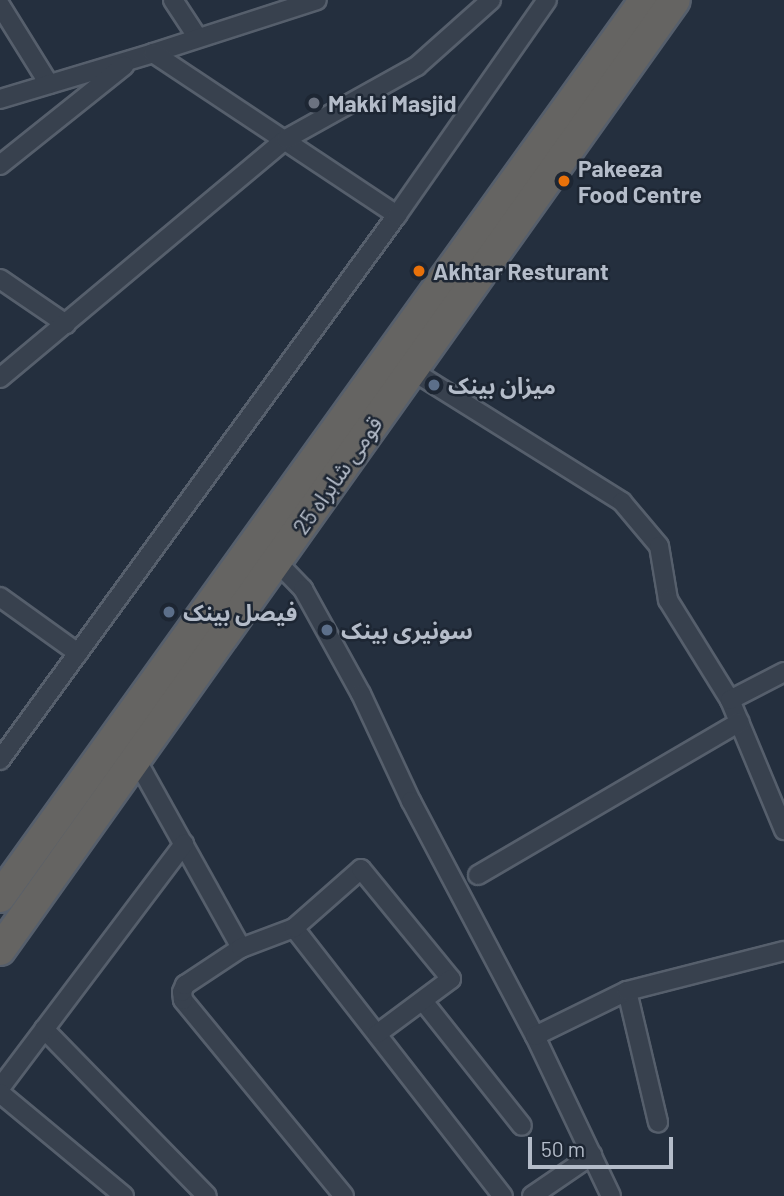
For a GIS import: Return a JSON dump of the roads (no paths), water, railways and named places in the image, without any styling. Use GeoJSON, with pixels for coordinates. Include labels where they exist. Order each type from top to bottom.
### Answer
{"type":"FeatureCollection","features":[{"type":"Feature","properties":{"kind":"highway","name":"قومی شاہراہ 25"},"geometry":{"type":"LineString","coordinates":[[0,897],[645,0]]}},
{"type":"Feature","properties":{"kind":"highway","name":"قومی شاہراہ 25"},"geometry":{"type":"LineString","coordinates":[[0,950],[675,0]]}},
{"type":"Feature","properties":{"kind":"street"},"geometry":{"type":"LineString","coordinates":[[173,0],[198,38]]}},
{"type":"Feature","properties":{"kind":"street"},"geometry":{"type":"LineString","coordinates":[[0,99],[153,54],[270,7],[317,0]]}},
{"type":"Feature","properties":{"kind":"street"},"geometry":{"type":"LineString","coordinates":[[0,378],[286,139],[417,66],[491,0]]}},
{"type":"Feature","properties":{"kind":"street"},"geometry":{"type":"LineString","coordinates":[[0,760],[397,215],[547,0]]}},
{"type":"Feature","properties":{"kind":"street"},"geometry":{"type":"LineString","coordinates":[[0,5],[49,84]]}},
{"type":"Feature","properties":{"kind":"street"},"geometry":{"type":"LineString","coordinates":[[153,54],[286,139],[397,215]]}},
{"type":"Feature","properties":{"kind":"street"},"geometry":{"type":"LineString","coordinates":[[0,165],[132,60]]}},
{"type":"Feature","properties":{"kind":"street"},"geometry":{"type":"LineString","coordinates":[[0,279],[66,324]]}},
{"type":"Feature","properties":{"kind":"street"},"geometry":{"type":"LineString","coordinates":[[411,370],[622,502],[659,546],[668,600],[730,701],[784,830]]}},
{"type":"Feature","properties":{"kind":"street"},"geometry":{"type":"LineString","coordinates":[[276,561],[303,589],[361,694],[411,802],[536,1036],[611,1196]]}},
{"type":"Feature","properties":{"kind":"street"},"geometry":{"type":"LineString","coordinates":[[0,597],[78,653]]}},
{"type":"Feature","properties":{"kind":"street"},"geometry":{"type":"LineString","coordinates":[[730,701],[784,672]]}},
{"type":"Feature","properties":{"kind":"street"},"geometry":{"type":"LineString","coordinates":[[478,875],[740,722]]}},
{"type":"Feature","properties":{"kind":"street"},"geometry":{"type":"LineString","coordinates":[[136,759],[241,948]]}},
{"type":"Feature","properties":{"kind":"street"},"geometry":{"type":"LineString","coordinates":[[0,1087],[184,844]]}},
{"type":"Feature","properties":{"kind":"street"},"geometry":{"type":"LineString","coordinates":[[344,1196],[183,1000],[185,985],[241,948],[294,928],[354,872],[367,872],[451,975],[449,983],[377,1034]]}},
{"type":"Feature","properties":{"kind":"street"},"geometry":{"type":"LineString","coordinates":[[294,928],[503,1196]]}},
{"type":"Feature","properties":{"kind":"street"},"geometry":{"type":"LineString","coordinates":[[536,1036],[627,991],[784,951]]}},
{"type":"Feature","properties":{"kind":"street"},"geometry":{"type":"LineString","coordinates":[[627,991],[658,1122]]}},
{"type":"Feature","properties":{"kind":"street"},"geometry":{"type":"LineString","coordinates":[[423,1001],[522,1126]]}},
{"type":"Feature","properties":{"kind":"street"},"geometry":{"type":"LineString","coordinates":[[44,1029],[207,1196]]}},
{"type":"Feature","properties":{"kind":"street"},"geometry":{"type":"LineString","coordinates":[[0,1093],[124,1196]]}},
{"type":"Feature","properties":{"kind":"street"},"geometry":{"type":"LineString","coordinates":[[532,1196],[592,1155]]}},
{"type":"Feature","properties":{"kind":"place","name":"Makki Masjid"},"geometry":{"type":"Point","coordinates":[314,103]}},
{"type":"Feature","properties":{"kind":"place","name":"Pakeeza Food Centre"},"geometry":{"type":"Point","coordinates":[564,181]}},
{"type":"Feature","properties":{"kind":"place","name":"Akhtar Resturant"},"geometry":{"type":"Point","coordinates":[419,271]}},
{"type":"Feature","properties":{"kind":"place","name":"میزان بینک"},"geometry":{"type":"Point","coordinates":[434,385]}},
{"type":"Feature","properties":{"kind":"place","name":"فیصل بینک"},"geometry":{"type":"Point","coordinates":[169,612]}},
{"type":"Feature","properties":{"kind":"place","name":"سونیری بینک"},"geometry":{"type":"Point","coordinates":[327,630]}}]}
